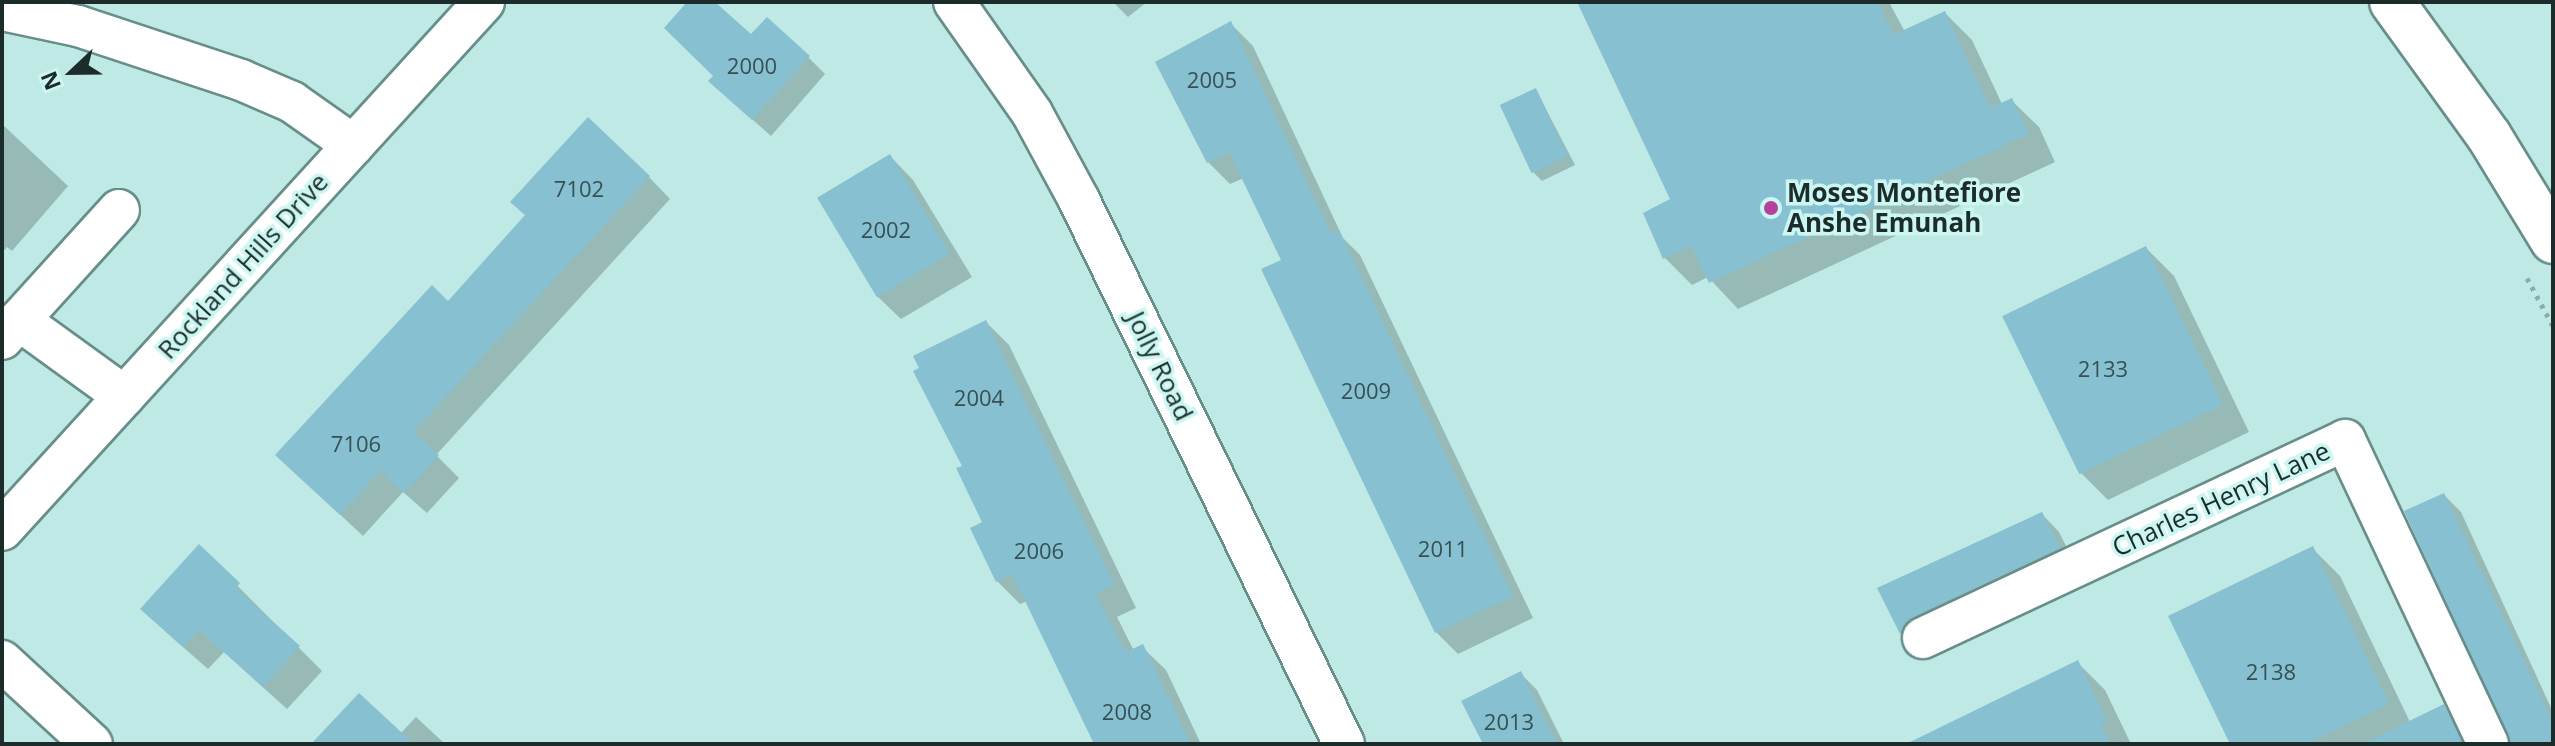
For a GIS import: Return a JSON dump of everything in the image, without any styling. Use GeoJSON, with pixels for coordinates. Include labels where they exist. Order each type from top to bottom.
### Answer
{"type":"FeatureCollection","features":[{"type":"Feature","properties":{"kind":"street","name":"Rockland Hills Drive"},"geometry":{"type":"LineString","coordinates":[[2,530],[484,2]]}},
{"type":"Feature","properties":{"kind":"street","name":"Jolly Road"},"geometry":{"type":"LineString","coordinates":[[954,2],[1032,113],[1079,200],[1344,744]]}},
{"type":"Feature","properties":{"kind":"street"},"geometry":{"type":"LineString","coordinates":[[2392,2],[2489,136],[2553,241]]}},
{"type":"Feature","properties":{"kind":"street"},"geometry":{"type":"LineString","coordinates":[[2,10],[78,26],[241,80],[292,102],[353,145]]}},
{"type":"Feature","properties":{"kind":"street"},"geometry":{"type":"LineString","coordinates":[[119,210],[11,330],[124,396]]}},
{"type":"Feature","properties":{"kind":"street","name":"Charles Henry Lane"},"geometry":{"type":"LineString","coordinates":[[1923,638],[2345,440],[2488,744]]}},
{"type":"Feature","properties":{"kind":"street"},"geometry":{"type":"LineString","coordinates":[[2,661],[92,744]]}},
{"type":"Feature","properties":{"kind":"building"},"geometry":{"type":"Polygon","coordinates":[[[687,2],[715,2],[751,34],[767,17],[810,56],[752,120],[708,81],[713,76],[664,28],[687,2]]]}},
{"type":"Feature","properties":{"kind":"building","name":"Moses Montefiore Anshe Emunah"},"geometry":{"type":"Polygon","coordinates":[[[1577,2],[1878,2],[1893,35],[1945,11],[1990,108],[2012,98],[2029,134],[1709,283],[1691,246],[1663,259],[1643,213],[1670,199],[1577,2]]]}},
{"type":"Feature","properties":{"kind":"building"},"geometry":{"type":"Polygon","coordinates":[[[1231,21],[1331,234],[1339,230],[1513,596],[1435,633],[1261,269],[1281,260],[1229,152],[1207,163],[1155,62],[1231,21]]]}},
{"type":"Feature","properties":{"kind":"building"},"geometry":{"type":"Polygon","coordinates":[[[1536,88],[1568,156],[1531,173],[1500,105],[1536,88]]]}},
{"type":"Feature","properties":{"kind":"building"},"geometry":{"type":"Polygon","coordinates":[[[588,117],[650,176],[416,429],[414,433],[439,455],[404,493],[380,471],[340,515],[275,455],[432,285],[448,301],[525,215],[510,202],[588,117]]]}},
{"type":"Feature","properties":{"kind":"building"},"geometry":{"type":"Polygon","coordinates":[[[890,154],[950,253],[877,297],[817,198],[890,154]]]}},
{"type":"Feature","properties":{"kind":"building"},"geometry":{"type":"Polygon","coordinates":[[[2146,246],[2223,404],[2079,474],[2002,316],[2146,246]]]}},
{"type":"Feature","properties":{"kind":"building"},"geometry":{"type":"Polygon","coordinates":[[[986,320],[1114,584],[1095,594],[1126,652],[1143,644],[1191,744],[1094,744],[1012,574],[996,582],[970,528],[982,522],[956,468],[962,466],[913,371],[919,368],[913,356],[986,320]]]}},
{"type":"Feature","properties":{"kind":"building"},"geometry":{"type":"Polygon","coordinates":[[[2444,493],[2540,694],[2553,724],[2553,744],[2511,744],[2404,511],[2444,493]]]}},
{"type":"Feature","properties":{"kind":"building"},"geometry":{"type":"Polygon","coordinates":[[[2042,512],[2060,548],[1913,617],[1900,634],[1877,588],[2042,512]]]}},
{"type":"Feature","properties":{"kind":"building"},"geometry":{"type":"Polygon","coordinates":[[[199,544],[240,583],[236,588],[300,646],[263,687],[199,630],[183,647],[140,609],[199,544]]]}},
{"type":"Feature","properties":{"kind":"building"},"geometry":{"type":"Polygon","coordinates":[[[2313,546],[2389,704],[2307,744],[2230,744],[2168,616],[2313,546]]]}},
{"type":"Feature","properties":{"kind":"building"},"geometry":{"type":"Polygon","coordinates":[[[2078,660],[2107,721],[2100,724],[2110,744],[1906,744],[2078,660]]]}},
{"type":"Feature","properties":{"kind":"building"},"geometry":{"type":"Polygon","coordinates":[[[1521,671],[1557,744],[1483,744],[1461,701],[1521,671]]]}},
{"type":"Feature","properties":{"kind":"building"},"geometry":{"type":"Polygon","coordinates":[[[359,693],[414,744],[311,744],[359,693]]]}},
{"type":"Feature","properties":{"kind":"building"},"geometry":{"type":"Polygon","coordinates":[[[2444,704],[2463,744],[2362,744],[2444,704]]]}},
{"type":"Feature","properties":{"kind":"place","name":"Moses Montefiore Anshe Emunah"},"geometry":{"type":"Point","coordinates":[1771,208]}}]}
